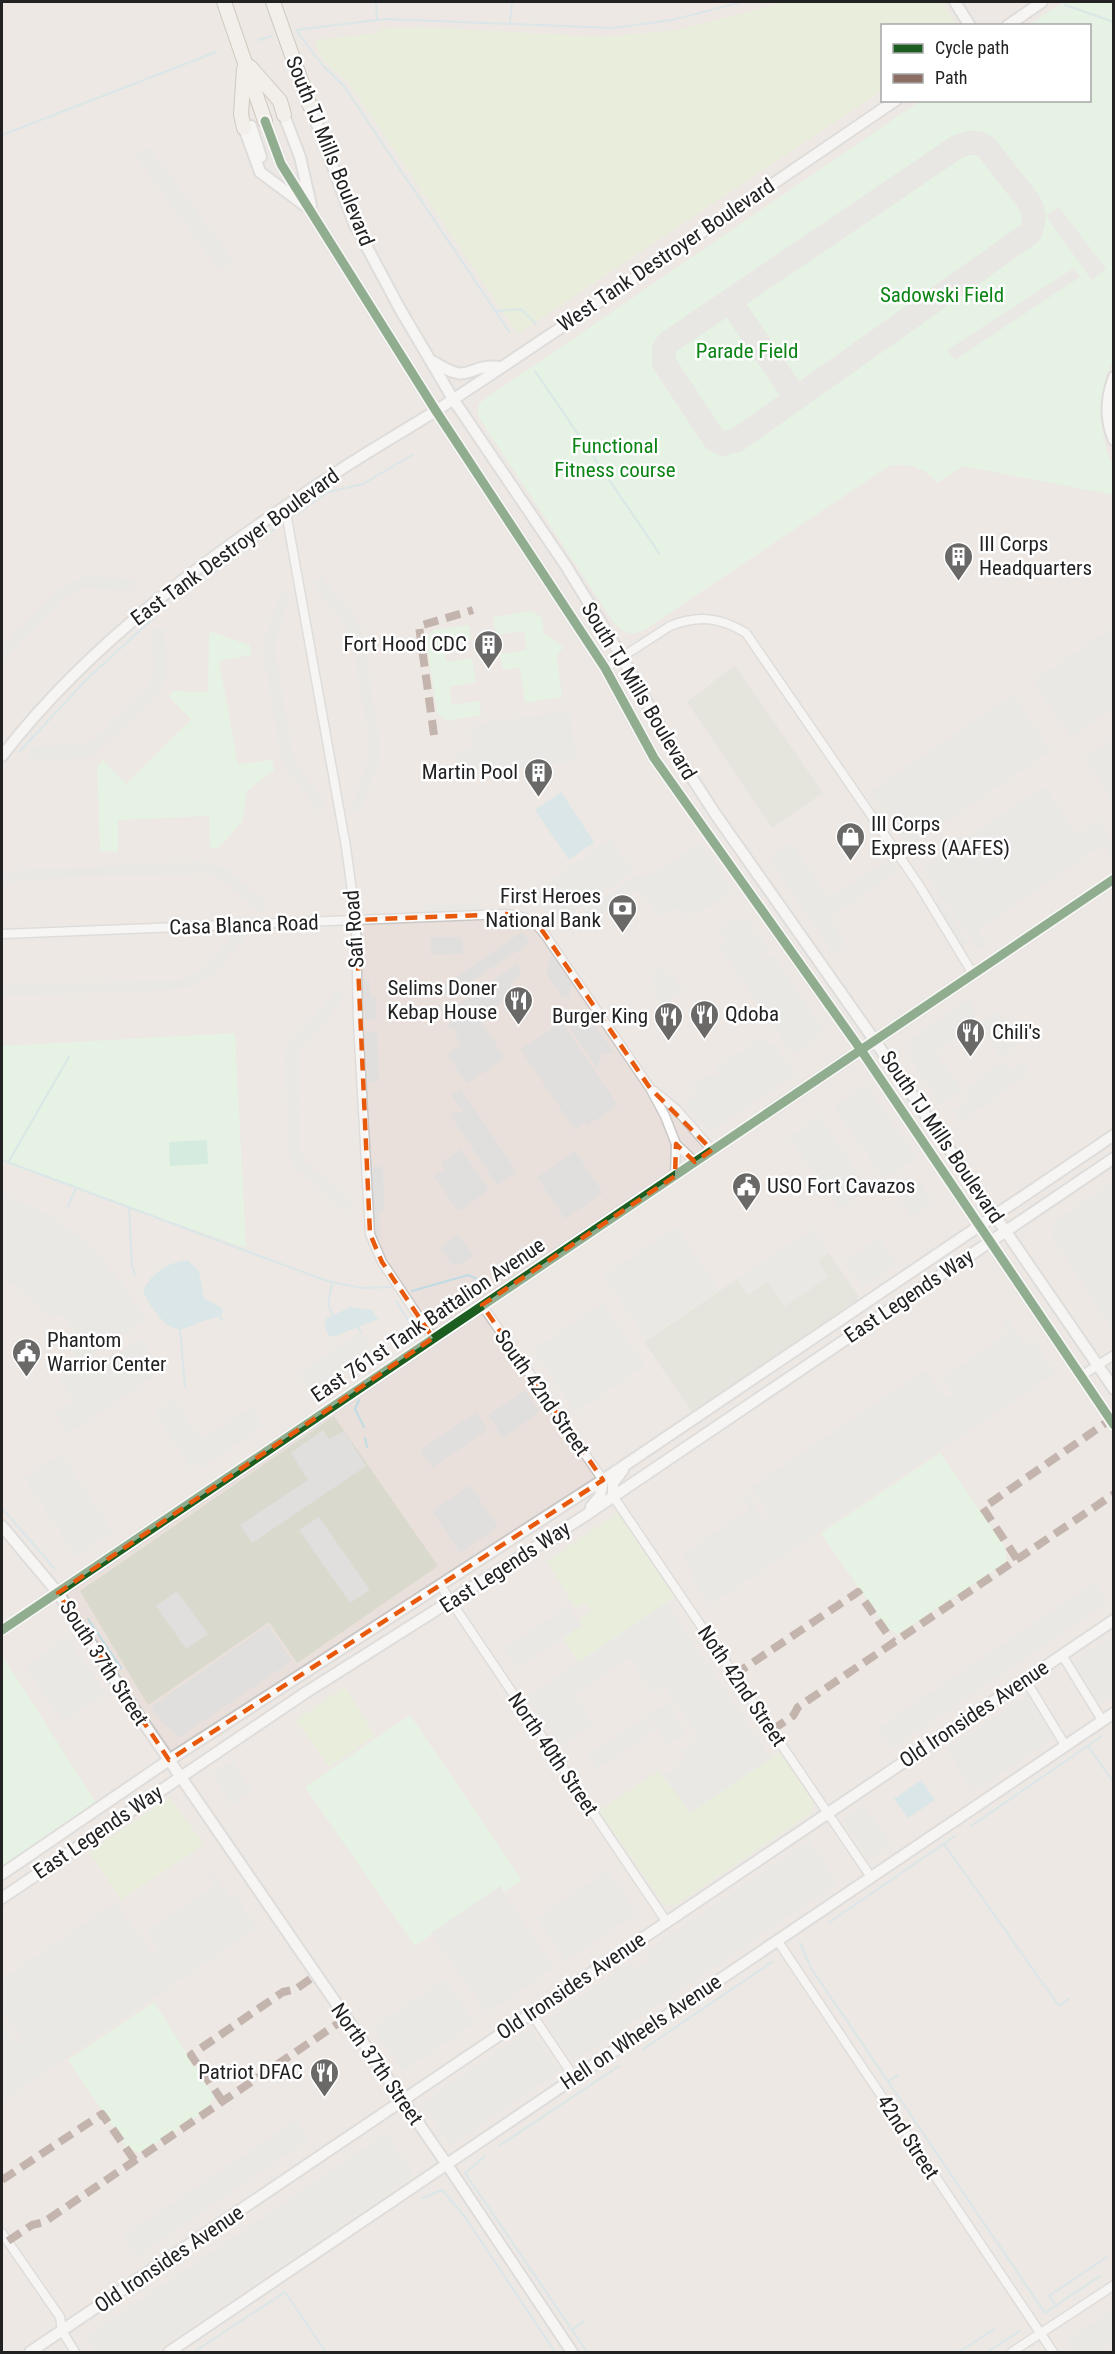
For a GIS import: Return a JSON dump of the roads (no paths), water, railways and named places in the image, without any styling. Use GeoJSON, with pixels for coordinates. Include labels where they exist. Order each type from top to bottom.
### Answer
{"type":"FeatureCollection","features":[{"type":"Feature","properties":{"kind":"main road"},"geometry":{"type":"LineString","coordinates":[[224,2],[264,121]]}},
{"type":"Feature","properties":{"kind":"main road","name":"South TJ Mills Boulevard"},"geometry":{"type":"LineString","coordinates":[[273,2],[309,106]]}},
{"type":"Feature","properties":{"kind":"main road"},"geometry":{"type":"LineString","coordinates":[[245,61],[241,114],[264,121]]}},
{"type":"Feature","properties":{"kind":"main road"},"geometry":{"type":"LineString","coordinates":[[245,61],[280,101],[264,121]]}},
{"type":"Feature","properties":{"kind":"street"},"geometry":{"type":"LineString","coordinates":[[955,2],[969,24]]}},
{"type":"Feature","properties":{"kind":"street"},"geometry":{"type":"LineString","coordinates":[[1010,24],[1042,2]]}},
{"type":"Feature","properties":{"kind":"street","name":"West Tank Destroyer Boulevard"},"geometry":{"type":"LineString","coordinates":[[436,411],[893,102]]}},
{"type":"Feature","properties":{"kind":"street","name":"South TJ Mills Boulevard"},"geometry":{"type":"LineString","coordinates":[[309,106],[354,223],[453,399],[566,566],[622,657],[668,741],[703,796],[875,1041],[1113,1389]]}},
{"type":"Feature","properties":{"kind":"street","name":"South TJ Mills Boulevard"},"geometry":{"type":"LineString","coordinates":[[264,121],[281,164],[436,411],[605,668],[654,758],[861,1050],[1113,1425]]}},
{"type":"Feature","properties":{"kind":"street"},"geometry":{"type":"LineString","coordinates":[[264,121],[260,172],[312,211]]}},
{"type":"Feature","properties":{"kind":"street"},"geometry":{"type":"LineString","coordinates":[[264,121],[300,157],[312,211]]}},
{"type":"Feature","properties":{"kind":"street"},"geometry":{"type":"LineString","coordinates":[[430,360],[459,375],[485,365],[500,367]]}},
{"type":"Feature","properties":{"kind":"street"},"geometry":{"type":"LineString","coordinates":[[1113,377],[1107,410],[1109,430],[1113,440]]}},
{"type":"Feature","properties":{"kind":"street","name":"East Tank Destroyer Boulevard"},"geometry":{"type":"LineString","coordinates":[[2,756],[65,683],[122,629],[166,593],[285,507],[436,411]]}},
{"type":"Feature","properties":{"kind":"street","name":"Safi Road"},"geometry":{"type":"LineString","coordinates":[[285,507],[346,847],[356,920],[358,1022],[370,1233],[382,1262],[433,1338]]}},
{"type":"Feature","properties":{"kind":"street"},"geometry":{"type":"LineString","coordinates":[[605,668],[670,626],[682,621],[708,618],[735,626],[746,633],[919,885],[973,974]]}},
{"type":"Feature","properties":{"kind":"street","name":"East 761st Tank Battalion Avenue"},"geometry":{"type":"LineString","coordinates":[[2,1630],[1113,879]]}},
{"type":"Feature","properties":{"kind":"street","name":"Casa Blanca Road"},"geometry":{"type":"LineString","coordinates":[[2,934],[506,914],[531,919],[546,936],[650,1088],[676,1144],[695,1162]]}},
{"type":"Feature","properties":{"kind":"street","name":"Casa Blanca Road"},"geometry":{"type":"LineString","coordinates":[[650,1088],[676,1110],[712,1150]]}},
{"type":"Feature","properties":{"kind":"street","name":"East Legends Way"},"geometry":{"type":"LineString","coordinates":[[2,1874],[169,1760],[629,1463],[1113,1135]]}},
{"type":"Feature","properties":{"kind":"street","name":"Casa Blanca Road"},"geometry":{"type":"LineString","coordinates":[[675,1176],[676,1144]]}},
{"type":"Feature","properties":{"kind":"street","name":"East Legends Way"},"geometry":{"type":"LineString","coordinates":[[2,1898],[305,1693],[583,1517],[1113,1158]]}},
{"type":"Feature","properties":{"kind":"street","name":"South 42nd Street"},"geometry":{"type":"LineString","coordinates":[[482,1305],[603,1480]]}},
{"type":"Feature","properties":{"kind":"street"},"geometry":{"type":"LineString","coordinates":[[1081,1376],[1113,1354]]}},
{"type":"Feature","properties":{"kind":"street"},"geometry":{"type":"LineString","coordinates":[[613,1496],[613,1483],[629,1463]]}},
{"type":"Feature","properties":{"kind":"street"},"geometry":{"type":"LineString","coordinates":[[583,1517],[600,1496],[603,1480]]}},
{"type":"Feature","properties":{"kind":"street","name":"Noth 42nd Street"},"geometry":{"type":"LineString","coordinates":[[613,1496],[870,1876]]}},
{"type":"Feature","properties":{"kind":"street","name":"South 37th Street"},"geometry":{"type":"LineString","coordinates":[[2,1526],[58,1593],[180,1776]]}},
{"type":"Feature","properties":{"kind":"street","name":"North 40th Street"},"geometry":{"type":"LineString","coordinates":[[440,1585],[666,1922]]}},
{"type":"Feature","properties":{"kind":"street","name":"Old Ironsides Avenue"},"geometry":{"type":"LineString","coordinates":[[30,2352],[1113,1620]]}},
{"type":"Feature","properties":{"kind":"street"},"geometry":{"type":"LineString","coordinates":[[1062,1655],[1102,1720]]}},
{"type":"Feature","properties":{"kind":"street"},"geometry":{"type":"LineString","coordinates":[[1025,1679],[1065,1745]]}},
{"type":"Feature","properties":{"kind":"street","name":"Hell on Wheels Avenue"},"geometry":{"type":"LineString","coordinates":[[169,2352],[1113,1713]]}},
{"type":"Feature","properties":{"kind":"street","name":"North 37th Street"},"geometry":{"type":"LineString","coordinates":[[180,1776],[446,2163],[572,2352]]}},
{"type":"Feature","properties":{"kind":"street","name":"42nd Street"},"geometry":{"type":"LineString","coordinates":[[777,1940],[1053,2352]]}},
{"type":"Feature","properties":{"kind":"street"},"geometry":{"type":"LineString","coordinates":[[531,2013],[574,2077]]}},
{"type":"Feature","properties":{"kind":"street"},"geometry":{"type":"LineString","coordinates":[[2,2233],[60,2317],[62,2331],[75,2352]]}},
{"type":"Feature","properties":{"kind":"street"},"geometry":{"type":"LineString","coordinates":[[1012,2352],[1113,2284]]}},
{"type":"Feature","properties":{"kind":"water"},"geometry":{"type":"Polygon","coordinates":[[[561,792],[594,842],[569,860],[535,810],[561,792]]]}},
{"type":"Feature","properties":{"kind":"water"},"geometry":{"type":"Polygon","coordinates":[[[188,1260],[199,1272],[204,1298],[222,1308],[223,1312],[219,1317],[187,1328],[173,1328],[158,1315],[143,1290],[161,1269],[188,1260]]]}},
{"type":"Feature","properties":{"kind":"water"},"geometry":{"type":"Polygon","coordinates":[[[351,1307],[372,1310],[378,1319],[333,1337],[328,1335],[324,1324],[327,1318],[351,1307]]]}},
{"type":"Feature","properties":{"kind":"water"},"geometry":{"type":"Polygon","coordinates":[[[921,1780],[935,1800],[908,1818],[894,1799],[921,1780]]]}},
{"type":"Feature","properties":{"kind":"waterway"},"geometry":{"type":"LineString","coordinates":[[376,2],[377,19]]}},
{"type":"Feature","properties":{"kind":"waterway"},"geometry":{"type":"LineString","coordinates":[[510,23],[512,2]]}},
{"type":"Feature","properties":{"kind":"waterway"},"geometry":{"type":"LineString","coordinates":[[510,333],[344,86],[323,66],[296,30],[385,19],[613,28],[672,20],[742,2]]}},
{"type":"Feature","properties":{"kind":"waterway"},"geometry":{"type":"LineString","coordinates":[[1065,5],[1114,22]]}},
{"type":"Feature","properties":{"kind":"waterway"},"geometry":{"type":"LineString","coordinates":[[258,40],[272,36]]}},
{"type":"Feature","properties":{"kind":"waterway"},"geometry":{"type":"LineString","coordinates":[[2,135],[216,52]]}},
{"type":"Feature","properties":{"kind":"waterway"},"geometry":{"type":"LineString","coordinates":[[496,311],[521,309],[536,324]]}},
{"type":"Feature","properties":{"kind":"waterway"},"geometry":{"type":"LineString","coordinates":[[535,371],[659,553]]}},
{"type":"Feature","properties":{"kind":"waterway"},"geometry":{"type":"LineString","coordinates":[[294,515],[328,492],[363,484],[412,455]]}},
{"type":"Feature","properties":{"kind":"waterway"},"geometry":{"type":"LineString","coordinates":[[172,602],[276,528]]}},
{"type":"Feature","properties":{"kind":"waterway"},"geometry":{"type":"LineString","coordinates":[[20,751],[86,680],[160,612]]}},
{"type":"Feature","properties":{"kind":"waterway"},"geometry":{"type":"LineString","coordinates":[[9,1161],[69,1057]]}},
{"type":"Feature","properties":{"kind":"waterway"},"geometry":{"type":"LineString","coordinates":[[2,1160],[327,1281],[362,1288],[392,1287]]}},
{"type":"Feature","properties":{"kind":"waterway"},"geometry":{"type":"LineString","coordinates":[[68,1206],[76,1188]]}},
{"type":"Feature","properties":{"kind":"waterway"},"geometry":{"type":"LineString","coordinates":[[129,1207],[132,1266],[135,1276]]}},
{"type":"Feature","properties":{"kind":"waterway"},"geometry":{"type":"LineString","coordinates":[[412,1291],[468,1275],[482,1281]]}},
{"type":"Feature","properties":{"kind":"waterway"},"geometry":{"type":"LineString","coordinates":[[332,1283],[328,1305],[333,1314]]}},
{"type":"Feature","properties":{"kind":"waterway"},"geometry":{"type":"LineString","coordinates":[[396,1301],[414,1329],[415,1342]]}},
{"type":"Feature","properties":{"kind":"waterway"},"geometry":{"type":"LineString","coordinates":[[220,1316],[222,1320]]}},
{"type":"Feature","properties":{"kind":"waterway"},"geometry":{"type":"LineString","coordinates":[[357,1326],[361,1332]]}},
{"type":"Feature","properties":{"kind":"waterway"},"geometry":{"type":"LineString","coordinates":[[180,1329],[185,1386]]}},
{"type":"Feature","properties":{"kind":"waterway"},"geometry":{"type":"LineString","coordinates":[[359,1400],[355,1409],[364,1427]]}},
{"type":"Feature","properties":{"kind":"waterway"},"geometry":{"type":"LineString","coordinates":[[365,1438],[367,1447]]}},
{"type":"Feature","properties":{"kind":"waterway"},"geometry":{"type":"LineString","coordinates":[[2,1508],[54,1568]]}},
{"type":"Feature","properties":{"kind":"waterway"},"geometry":{"type":"LineString","coordinates":[[88,1619],[121,1668]]}},
{"type":"Feature","properties":{"kind":"waterway"},"geometry":{"type":"LineString","coordinates":[[971,1826],[1102,1736]]}},
{"type":"Feature","properties":{"kind":"waterway"},"geometry":{"type":"LineString","coordinates":[[1088,1746],[1114,1783]]}},
{"type":"Feature","properties":{"kind":"waterway"},"geometry":{"type":"LineString","coordinates":[[830,1922],[955,1836]]}},
{"type":"Feature","properties":{"kind":"waterway"},"geometry":{"type":"LineString","coordinates":[[944,1844],[1059,2006],[1069,1999]]}},
{"type":"Feature","properties":{"kind":"waterway"},"geometry":{"type":"LineString","coordinates":[[800,1943],[811,1968],[1045,2313],[1100,2276]]}},
{"type":"Feature","properties":{"kind":"waterway"},"geometry":{"type":"LineString","coordinates":[[642,2050],[772,1962]]}},
{"type":"Feature","properties":{"kind":"waterway"},"geometry":{"type":"LineString","coordinates":[[500,2145],[619,2066]]}},
{"type":"Feature","properties":{"kind":"waterway"},"geometry":{"type":"LineString","coordinates":[[888,2081],[898,2075]]}},
{"type":"Feature","properties":{"kind":"waterway"},"geometry":{"type":"LineString","coordinates":[[485,2156],[465,2173],[587,2352]]}},
{"type":"Feature","properties":{"kind":"waterway"},"geometry":{"type":"LineString","coordinates":[[422,2198],[442,2190],[445,2193],[465,2217],[555,2352]]}},
{"type":"Feature","properties":{"kind":"waterway"},"geometry":{"type":"LineString","coordinates":[[1056,2306],[1049,2296],[1107,2257]]}},
{"type":"Feature","properties":{"kind":"waterway"},"geometry":{"type":"LineString","coordinates":[[194,2352],[285,2292],[326,2352]]}},
{"type":"Feature","properties":{"kind":"waterway"},"geometry":{"type":"LineString","coordinates":[[572,2330],[584,2321]]}},
{"type":"Feature","properties":{"kind":"waterway"},"geometry":{"type":"LineString","coordinates":[[959,2352],[994,2329]]}},
{"type":"Feature","properties":{"kind":"waterway"},"geometry":{"type":"LineString","coordinates":[[987,2352],[1020,2331]]}},
{"type":"Feature","properties":{"kind":"place","name":"III Corps Headquarters"},"geometry":{"type":"Point","coordinates":[958,582]}},
{"type":"Feature","properties":{"kind":"place","name":"Fort Hood CDC"},"geometry":{"type":"Point","coordinates":[488,670]}},
{"type":"Feature","properties":{"kind":"place","name":"Martin Pool"},"geometry":{"type":"Point","coordinates":[539,798]}},
{"type":"Feature","properties":{"kind":"place","name":"III Corps Express (AAFES)"},"geometry":{"type":"Point","coordinates":[850,862]}},
{"type":"Feature","properties":{"kind":"place","name":"First Heroes National Bank"},"geometry":{"type":"Point","coordinates":[622,934]}},
{"type":"Feature","properties":{"kind":"place","name":"Selims Doner Kebap House"},"geometry":{"type":"Point","coordinates":[518,1026]}},
{"type":"Feature","properties":{"kind":"place","name":"Qdoba"},"geometry":{"type":"Point","coordinates":[704,1040]}},
{"type":"Feature","properties":{"kind":"place","name":"Burger King"},"geometry":{"type":"Point","coordinates":[669,1042]}},
{"type":"Feature","properties":{"kind":"place","name":"Chili's"},"geometry":{"type":"Point","coordinates":[971,1058]}},
{"type":"Feature","properties":{"kind":"place","name":"USO Fort Cavazos"},"geometry":{"type":"Point","coordinates":[746,1212]}},
{"type":"Feature","properties":{"kind":"place","name":"Phantom Warrior Center"},"geometry":{"type":"Point","coordinates":[26,1378]}},
{"type":"Feature","properties":{"kind":"place","name":"Patriot DFAC"},"geometry":{"type":"Point","coordinates":[324,2098]}},
{"type":"Feature","properties":{"kind":"park label","name":"Sadowski Field"},"geometry":{"type":"Point","coordinates":[942,295]}},
{"type":"Feature","properties":{"kind":"park label","name":"Parade Field"},"geometry":{"type":"Point","coordinates":[747,351]}},
{"type":"Feature","properties":{"kind":"park label","name":"Functional Fitness course"},"geometry":{"type":"Point","coordinates":[615,458]}}]}
